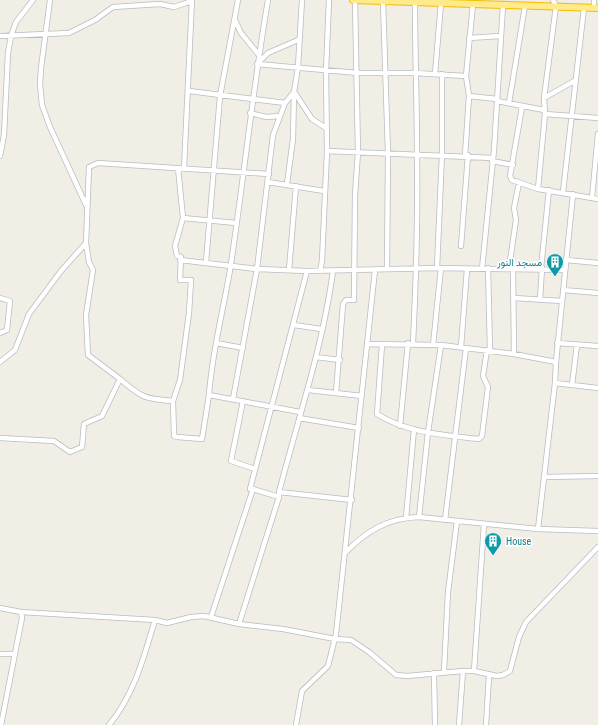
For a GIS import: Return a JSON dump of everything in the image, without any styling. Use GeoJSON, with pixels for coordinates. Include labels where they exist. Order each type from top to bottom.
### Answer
{"type":"FeatureCollection","features":[{"type":"Feature","properties":{"kind":"highway"},"geometry":{"type":"LineString","coordinates":[[354,0],[415,3],[454,2],[473,4],[485,2],[503,5],[596,8]]}},
{"type":"Feature","properties":{"kind":"street"},"geometry":{"type":"LineString","coordinates":[[0,156],[4,135],[8,53],[11,36],[16,22],[33,0]]}},
{"type":"Feature","properties":{"kind":"street"},"geometry":{"type":"LineString","coordinates":[[50,0],[40,84],[42,105],[50,128],[87,206]]}},
{"type":"Feature","properties":{"kind":"street"},"geometry":{"type":"LineString","coordinates":[[206,262],[220,96],[238,0]]}},
{"type":"Feature","properties":{"kind":"street"},"geometry":{"type":"LineString","coordinates":[[178,168],[182,218],[175,246],[177,256],[181,257],[180,280],[191,280],[189,313],[180,380],[173,401],[174,436],[201,440],[211,365],[230,265],[258,55],[268,0]]}},
{"type":"Feature","properties":{"kind":"street"},"geometry":{"type":"LineString","coordinates":[[286,184],[293,139],[294,92],[298,68],[298,40],[302,0]]}},
{"type":"Feature","properties":{"kind":"street"},"geometry":{"type":"LineString","coordinates":[[320,271],[322,260],[324,190],[327,151],[326,71],[329,0]]}},
{"type":"Feature","properties":{"kind":"street"},"geometry":{"type":"LineString","coordinates":[[336,393],[340,360],[343,304],[346,300],[354,300],[355,195],[358,152],[358,73],[354,0]]}},
{"type":"Feature","properties":{"kind":"street"},"geometry":{"type":"LineString","coordinates":[[538,189],[544,98],[556,6],[553,0]]}},
{"type":"Feature","properties":{"kind":"street"},"geometry":{"type":"LineString","coordinates":[[594,0],[596,8]]}},
{"type":"Feature","properties":{"kind":"street"},"geometry":{"type":"LineString","coordinates":[[0,36],[69,33],[95,20],[113,7],[160,4],[174,7],[192,1],[184,168]]}},
{"type":"Feature","properties":{"kind":"street"},"geometry":{"type":"LineString","coordinates":[[383,1],[388,154],[387,269]]}},
{"type":"Feature","properties":{"kind":"street"},"geometry":{"type":"LineString","coordinates":[[400,426],[410,343],[416,268],[417,154],[414,73],[415,3]]}},
{"type":"Feature","properties":{"kind":"street"},"geometry":{"type":"LineString","coordinates":[[435,74],[441,3]]}},
{"type":"Feature","properties":{"kind":"street"},"geometry":{"type":"LineString","coordinates":[[460,246],[467,156],[468,96],[466,76],[473,4]]}},
{"type":"Feature","properties":{"kind":"street"},"geometry":{"type":"LineString","coordinates":[[382,345],[378,414],[400,426],[428,432],[478,439],[482,436],[488,387],[482,376],[489,350],[485,268],[503,5]]}},
{"type":"Feature","properties":{"kind":"street"},"geometry":{"type":"LineString","coordinates":[[509,103],[525,6]]}},
{"type":"Feature","properties":{"kind":"street"},"geometry":{"type":"LineString","coordinates":[[563,192],[584,8]]}},
{"type":"Feature","properties":{"kind":"street"},"geometry":{"type":"LineString","coordinates":[[234,20],[241,33],[258,55]]}},
{"type":"Feature","properties":{"kind":"street"},"geometry":{"type":"LineString","coordinates":[[469,38],[500,36]]}},
{"type":"Feature","properties":{"kind":"street"},"geometry":{"type":"LineString","coordinates":[[257,64],[268,53],[298,40]]}},
{"type":"Feature","properties":{"kind":"street"},"geometry":{"type":"LineString","coordinates":[[257,64],[358,73],[414,73],[466,76]]}},
{"type":"Feature","properties":{"kind":"street"},"geometry":{"type":"LineString","coordinates":[[433,345],[439,268],[442,154],[442,74]]}},
{"type":"Feature","properties":{"kind":"street"},"geometry":{"type":"LineString","coordinates":[[544,98],[576,80]]}},
{"type":"Feature","properties":{"kind":"street"},"geometry":{"type":"LineString","coordinates":[[188,91],[285,103]]}},
{"type":"Feature","properties":{"kind":"street"},"geometry":{"type":"LineString","coordinates":[[294,92],[303,108],[312,119],[326,128]]}},
{"type":"Feature","properties":{"kind":"street"},"geometry":{"type":"LineString","coordinates":[[233,399],[257,268],[274,135],[285,103],[294,92]]}},
{"type":"Feature","properties":{"kind":"street"},"geometry":{"type":"LineString","coordinates":[[468,96],[497,100],[544,112],[598,118]]}},
{"type":"Feature","properties":{"kind":"street"},"geometry":{"type":"LineString","coordinates":[[522,107],[510,178],[519,183],[538,189],[563,192],[598,200]]}},
{"type":"Feature","properties":{"kind":"street"},"geometry":{"type":"LineString","coordinates":[[250,113],[266,117],[280,116]]}},
{"type":"Feature","properties":{"kind":"street"},"geometry":{"type":"LineString","coordinates":[[592,198],[598,134]]}},
{"type":"Feature","properties":{"kind":"street"},"geometry":{"type":"LineString","coordinates":[[327,151],[388,154],[442,154],[493,159],[513,165]]}},
{"type":"Feature","properties":{"kind":"street"},"geometry":{"type":"LineString","coordinates":[[173,401],[155,400],[139,396],[120,379],[88,355],[86,315],[92,270],[86,243],[88,170],[94,164],[269,174]]}},
{"type":"Feature","properties":{"kind":"street"},"geometry":{"type":"LineString","coordinates":[[268,182],[324,190]]}},
{"type":"Feature","properties":{"kind":"street"},"geometry":{"type":"LineString","coordinates":[[514,354],[514,298],[511,268],[516,220],[514,208],[519,183]]}},
{"type":"Feature","properties":{"kind":"street"},"geometry":{"type":"LineString","coordinates":[[289,270],[296,186]]}},
{"type":"Feature","properties":{"kind":"street"},"geometry":{"type":"LineString","coordinates":[[540,300],[541,268],[550,190]]}},
{"type":"Feature","properties":{"kind":"street"},"geometry":{"type":"LineString","coordinates":[[538,529],[555,383],[573,194]]}},
{"type":"Feature","properties":{"kind":"street"},"geometry":{"type":"LineString","coordinates":[[182,218],[236,223]]}},
{"type":"Feature","properties":{"kind":"street"},"geometry":{"type":"LineString","coordinates":[[0,362],[16,350],[29,314],[61,271],[86,243]]}},
{"type":"Feature","properties":{"kind":"street"},"geometry":{"type":"LineString","coordinates":[[180,260],[257,268],[307,271],[354,271],[416,268],[541,268],[565,270]]}},
{"type":"Feature","properties":{"kind":"street"},"geometry":{"type":"LineString","coordinates":[[566,260],[598,263]]}},
{"type":"Feature","properties":{"kind":"street"},"geometry":{"type":"LineString","coordinates":[[445,520],[464,348],[467,269]]}},
{"type":"Feature","properties":{"kind":"street"},"geometry":{"type":"LineString","coordinates":[[296,725],[302,689],[328,666],[335,639],[352,500],[375,270]]}},
{"type":"Feature","properties":{"kind":"street"},"geometry":{"type":"LineString","coordinates":[[307,271],[250,489],[279,495],[352,500]]}},
{"type":"Feature","properties":{"kind":"street"},"geometry":{"type":"LineString","coordinates":[[240,624],[279,495],[299,415],[308,390],[333,271]]}},
{"type":"Feature","properties":{"kind":"street"},"geometry":{"type":"LineString","coordinates":[[563,290],[598,294]]}},
{"type":"Feature","properties":{"kind":"street"},"geometry":{"type":"LineString","coordinates":[[0,298],[10,300],[7,330],[0,333]]}},
{"type":"Feature","properties":{"kind":"street"},"geometry":{"type":"LineString","coordinates":[[514,298],[562,301]]}},
{"type":"Feature","properties":{"kind":"street"},"geometry":{"type":"LineString","coordinates":[[294,325],[321,329]]}},
{"type":"Feature","properties":{"kind":"street"},"geometry":{"type":"LineString","coordinates":[[216,343],[243,348]]}},
{"type":"Feature","properties":{"kind":"street"},"geometry":{"type":"LineString","coordinates":[[367,344],[382,345],[410,343],[441,345],[489,350],[556,362]]}},
{"type":"Feature","properties":{"kind":"street"},"geometry":{"type":"LineString","coordinates":[[558,343],[598,346]]}},
{"type":"Feature","properties":{"kind":"street"},"geometry":{"type":"LineString","coordinates":[[419,517],[428,432],[441,345]]}},
{"type":"Feature","properties":{"kind":"street"},"geometry":{"type":"LineString","coordinates":[[572,385],[577,345]]}},
{"type":"Feature","properties":{"kind":"street"},"geometry":{"type":"LineString","coordinates":[[316,357],[340,360]]}},
{"type":"Feature","properties":{"kind":"street"},"geometry":{"type":"LineString","coordinates":[[0,438],[54,441],[70,452],[82,447],[84,424],[102,416],[120,379]]}},
{"type":"Feature","properties":{"kind":"street"},"geometry":{"type":"LineString","coordinates":[[555,383],[598,388]]}},
{"type":"Feature","properties":{"kind":"street"},"geometry":{"type":"LineString","coordinates":[[308,390],[362,396]]}},
{"type":"Feature","properties":{"kind":"street"},"geometry":{"type":"LineString","coordinates":[[208,395],[272,407],[299,415],[359,428]]}},
{"type":"Feature","properties":{"kind":"street"},"geometry":{"type":"LineString","coordinates":[[243,401],[231,461],[256,469]]}},
{"type":"Feature","properties":{"kind":"street"},"geometry":{"type":"LineString","coordinates":[[406,518],[414,429]]}},
{"type":"Feature","properties":{"kind":"street"},"geometry":{"type":"LineString","coordinates":[[545,477],[598,476]]}},
{"type":"Feature","properties":{"kind":"street"},"geometry":{"type":"LineString","coordinates":[[211,617],[253,489]]}},
{"type":"Feature","properties":{"kind":"street"},"geometry":{"type":"LineString","coordinates":[[345,553],[369,531],[390,521],[406,518],[419,517],[538,529],[598,531]]}},
{"type":"Feature","properties":{"kind":"street"},"geometry":{"type":"LineString","coordinates":[[444,671],[448,592],[457,521]]}},
{"type":"Feature","properties":{"kind":"street"},"geometry":{"type":"LineString","coordinates":[[474,671],[484,524]]}},
{"type":"Feature","properties":{"kind":"street"},"geometry":{"type":"LineString","coordinates":[[0,608],[21,612],[167,622],[191,617],[211,617],[240,624],[283,629],[356,642],[396,675],[407,676],[444,671],[474,671],[489,676],[503,675],[510,671],[523,627],[598,547]]}},
{"type":"Feature","properties":{"kind":"street"},"geometry":{"type":"LineString","coordinates":[[1,725],[22,618],[21,612]]}},
{"type":"Feature","properties":{"kind":"street"},"geometry":{"type":"LineString","coordinates":[[109,725],[124,705],[143,661],[155,620]]}},
{"type":"Feature","properties":{"kind":"street"},"geometry":{"type":"LineString","coordinates":[[0,654],[15,654]]}},
{"type":"Feature","properties":{"kind":"street"},"geometry":{"type":"LineString","coordinates":[[459,725],[463,671]]}},
{"type":"Feature","properties":{"kind":"street"},"geometry":{"type":"LineString","coordinates":[[434,673],[435,725]]}},
{"type":"Feature","properties":{"kind":"street"},"geometry":{"type":"LineString","coordinates":[[486,725],[489,676]]}},
{"type":"Feature","properties":{"kind":"place","name":"مسجد النور"},"geometry":{"type":"Point","coordinates":[555,277]}},
{"type":"Feature","properties":{"kind":"place","name":"House"},"geometry":{"type":"Point","coordinates":[493,556]}}]}
